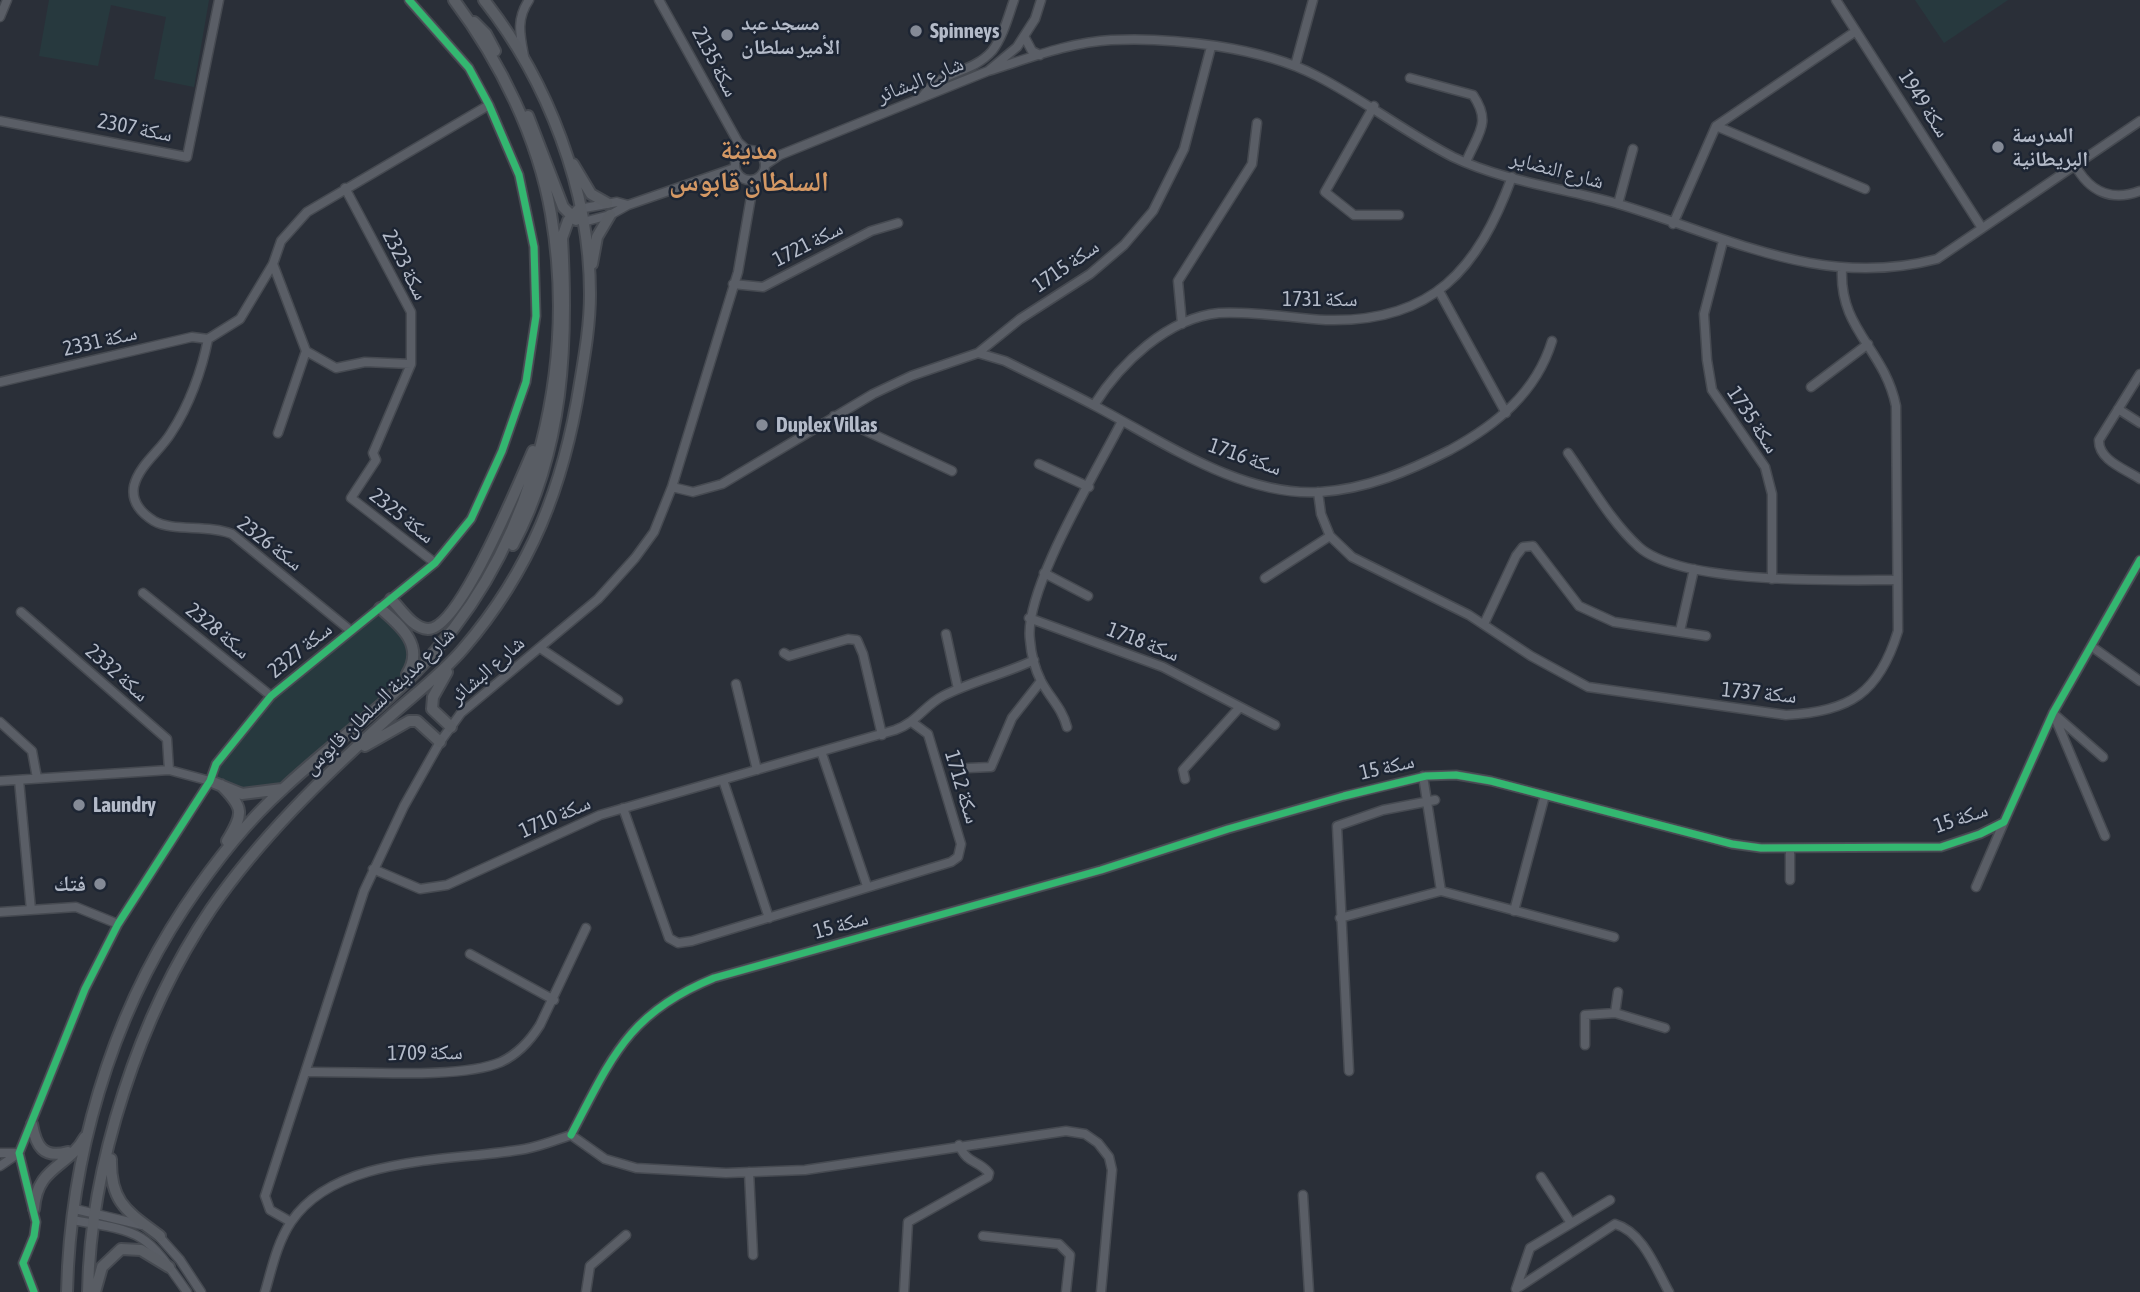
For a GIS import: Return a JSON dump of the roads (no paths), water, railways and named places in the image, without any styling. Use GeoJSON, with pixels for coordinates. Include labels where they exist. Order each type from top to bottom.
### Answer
{"type":"FeatureCollection","features":[{"type":"Feature","properties":{"kind":"main road","name":"شارع مدينة السلطان قابوس"},"geometry":{"type":"LineString","coordinates":[[88,1292],[93,1218],[111,1140],[139,1053],[162,998],[210,911],[251,854],[350,754],[458,655],[505,593],[534,544],[556,492],[575,421],[587,338],[590,280],[583,222],[562,144],[525,59],[484,0]]}},
{"type":"Feature","properties":{"kind":"main road","name":"شارع مدينة السلطان قابوس"},"geometry":{"type":"LineString","coordinates":[[67,1292],[74,1214],[89,1128],[117,1039],[162,944],[204,881],[247,827],[282,789],[435,652],[476,598],[509,539],[529,488],[545,422],[558,320],[551,212],[535,153],[520,116],[483,43],[456,3]]}},
{"type":"Feature","properties":{"kind":"main road"},"geometry":{"type":"LineString","coordinates":[[456,3],[486,33],[543,149],[564,207],[571,218],[583,222]]}},
{"type":"Feature","properties":{"kind":"main road"},"geometry":{"type":"LineString","coordinates":[[562,144],[591,194],[607,203]]}},
{"type":"Feature","properties":{"kind":"main road"},"geometry":{"type":"LineString","coordinates":[[476,598],[489,586],[519,533],[551,444],[564,358],[562,238],[571,218],[579,209]]}},
{"type":"Feature","properties":{"kind":"main road"},"geometry":{"type":"LineString","coordinates":[[590,280],[597,237],[610,215]]}},
{"type":"Feature","properties":{"kind":"main road"},"geometry":{"type":"LineString","coordinates":[[391,599],[421,628],[431,629],[441,623],[473,579],[493,542],[545,422]]}},
{"type":"Feature","properties":{"kind":"main road"},"geometry":{"type":"LineString","coordinates":[[380,608],[407,634],[414,649],[414,663],[390,695]]}},
{"type":"Feature","properties":{"kind":"main road"},"geometry":{"type":"LineString","coordinates":[[451,727],[432,709],[433,697],[458,655]]}},
{"type":"Feature","properties":{"kind":"main road"},"geometry":{"type":"LineString","coordinates":[[350,754],[409,721],[417,721],[440,742]]}},
{"type":"Feature","properties":{"kind":"main road"},"geometry":{"type":"LineString","coordinates":[[215,783],[242,794],[282,789]]}},
{"type":"Feature","properties":{"kind":"main road"},"geometry":{"type":"LineString","coordinates":[[204,881],[240,819],[236,800],[215,783]]}},
{"type":"Feature","properties":{"kind":"main road"},"geometry":{"type":"LineString","coordinates":[[32,1124],[42,1151],[56,1155],[74,1150]]}},
{"type":"Feature","properties":{"kind":"main road"},"geometry":{"type":"LineString","coordinates":[[34,1209],[37,1189],[44,1176],[74,1150],[89,1128]]}},
{"type":"Feature","properties":{"kind":"main road"},"geometry":{"type":"LineString","coordinates":[[111,1140],[110,1185],[130,1214],[160,1236]]}},
{"type":"Feature","properties":{"kind":"main road"},"geometry":{"type":"LineString","coordinates":[[94,1292],[102,1266],[121,1249],[141,1250],[169,1267]]}},
{"type":"Feature","properties":{"kind":"street"},"geometry":{"type":"LineString","coordinates":[[0,17],[7,0]]}},
{"type":"Feature","properties":{"kind":"street","name":"سكة 2307"},"geometry":{"type":"LineString","coordinates":[[0,121],[187,157],[219,0]]}},
{"type":"Feature","properties":{"kind":"street","name":"سكة 2327"},"geometry":{"type":"LineString","coordinates":[[19,1153],[85,989],[118,924],[215,783],[216,764],[271,696],[435,563],[471,519],[502,451],[526,382],[536,316],[534,247],[519,175],[489,105],[469,68],[409,0]]}},
{"type":"Feature","properties":{"kind":"street"},"geometry":{"type":"LineString","coordinates":[[525,59],[519,27],[522,11],[529,0]]}},
{"type":"Feature","properties":{"kind":"street","name":"سكة 2135"},"geometry":{"type":"LineString","coordinates":[[659,0],[738,142],[748,150]]}},
{"type":"Feature","properties":{"kind":"street"},"geometry":{"type":"LineString","coordinates":[[922,98],[934,81],[990,53],[998,43],[1014,0]]}},
{"type":"Feature","properties":{"kind":"street","name":"شارع البشائر"},"geometry":{"type":"LineString","coordinates":[[763,160],[988,71],[1017,47],[1035,19],[1041,0]]}},
{"type":"Feature","properties":{"kind":"street"},"geometry":{"type":"LineString","coordinates":[[1295,66],[1313,0]]}},
{"type":"Feature","properties":{"kind":"street","name":"سكة 1949"},"geometry":{"type":"LineString","coordinates":[[1836,0],[1982,228]]}},
{"type":"Feature","properties":{"kind":"street"},"geometry":{"type":"LineString","coordinates":[[1673,224],[1716,126],[1856,31]]}},
{"type":"Feature","properties":{"kind":"street"},"geometry":{"type":"LineString","coordinates":[[1024,36],[1032,51],[1041,55]]}},
{"type":"Feature","properties":{"kind":"street","name":"شارع النضاير"},"geometry":{"type":"LineString","coordinates":[[988,71],[1041,55],[1109,40],[1211,47],[1295,66],[1374,107],[1426,141],[1465,162],[1618,204],[1723,241],[1842,269],[1900,269],[1937,259],[2140,121]]}},
{"type":"Feature","properties":{"kind":"street","name":"سكة 1715"},"geometry":{"type":"LineString","coordinates":[[672,487],[694,492],[722,484],[834,416],[911,376],[978,353],[1020,319],[1090,274],[1124,245],[1153,211],[1184,149],[1211,47]]}},
{"type":"Feature","properties":{"kind":"street"},"geometry":{"type":"LineString","coordinates":[[1410,78],[1473,95],[1483,111],[1483,121],[1465,162]]}},
{"type":"Feature","properties":{"kind":"street"},"geometry":{"type":"LineString","coordinates":[[208,339],[240,319],[274,264],[281,241],[295,223],[345,188],[489,105]]}},
{"type":"Feature","properties":{"kind":"street"},"geometry":{"type":"LineString","coordinates":[[1374,107],[1325,192],[1354,215],[1399,215]]}},
{"type":"Feature","properties":{"kind":"street"},"geometry":{"type":"LineString","coordinates":[[1182,324],[1178,281],[1252,164],[1257,123]]}},
{"type":"Feature","properties":{"kind":"street"},"geometry":{"type":"LineString","coordinates":[[1716,126],[1864,189]]}},
{"type":"Feature","properties":{"kind":"street","name":"سكة 2135"},"geometry":{"type":"LineString","coordinates":[[738,142],[739,155]]}},
{"type":"Feature","properties":{"kind":"street"},"geometry":{"type":"LineString","coordinates":[[1618,204],[1633,149]]}},
{"type":"Feature","properties":{"kind":"street"},"geometry":{"type":"LineString","coordinates":[[735,169],[739,155],[748,150],[763,160],[759,177],[742,178]]}},
{"type":"Feature","properties":{"kind":"street"},"geometry":{"type":"LineString","coordinates":[[2075,165],[2087,185],[2098,192],[2125,195],[2140,191]]}},
{"type":"Feature","properties":{"kind":"street"},"geometry":{"type":"LineString","coordinates":[[735,169],[751,197]]}},
{"type":"Feature","properties":{"kind":"street"},"geometry":{"type":"LineString","coordinates":[[583,222],[610,215],[628,205],[735,169]]}},
{"type":"Feature","properties":{"kind":"street","name":"شارع البشائر"},"geometry":{"type":"LineString","coordinates":[[291,1222],[270,1210],[265,1196],[307,1072],[342,955],[373,869],[440,742],[461,713],[598,599],[635,558],[654,531],[672,487],[733,284],[751,197],[759,177]]}},
{"type":"Feature","properties":{"kind":"street","name":"سكة 1731"},"geometry":{"type":"LineString","coordinates":[[1094,405],[1110,380],[1136,354],[1182,324],[1219,313],[1329,320],[1406,309],[1439,291],[1479,251],[1498,215],[1513,177]]}},
{"type":"Feature","properties":{"kind":"street","name":"سكة 2323"},"geometry":{"type":"LineString","coordinates":[[345,188],[411,312],[411,365],[373,453],[376,460]]}},
{"type":"Feature","properties":{"kind":"street"},"geometry":{"type":"LineString","coordinates":[[579,209],[607,203],[628,205]]}},
{"type":"Feature","properties":{"kind":"street","name":"سكة 1721"},"geometry":{"type":"LineString","coordinates":[[733,284],[763,287],[872,231],[898,223]]}},
{"type":"Feature","properties":{"kind":"street","name":"سكة 1735"},"geometry":{"type":"LineString","coordinates":[[1723,241],[1704,314],[1707,360],[1712,390],[1765,467],[1772,494],[1772,579]]}},
{"type":"Feature","properties":{"kind":"street"},"geometry":{"type":"LineString","coordinates":[[274,264],[306,351],[278,433]]}},
{"type":"Feature","properties":{"kind":"street","name":"سكة 1737"},"geometry":{"type":"LineString","coordinates":[[1330,536],[1352,557],[1485,624],[1531,656],[1588,687],[1786,715],[1815,714],[1840,707],[1871,685],[1889,660],[1898,631],[1896,405],[1891,380],[1849,317],[1841,294],[1842,269]]}},
{"type":"Feature","properties":{"kind":"street"},"geometry":{"type":"LineString","coordinates":[[1439,291],[1506,413]]}},
{"type":"Feature","properties":{"kind":"street","name":"سكة 2331"},"geometry":{"type":"LineString","coordinates":[[0,383],[192,337],[208,339]]}},
{"type":"Feature","properties":{"kind":"street","name":"سكة 2326"},"geometry":{"type":"LineString","coordinates":[[208,339],[202,367],[172,433],[142,470],[134,486],[135,501],[142,513],[157,523],[216,527],[232,534],[351,631]]}},
{"type":"Feature","properties":{"kind":"street","name":"سكة 1716"},"geometry":{"type":"LineString","coordinates":[[978,353],[1005,361],[1220,471],[1258,484],[1318,492],[1371,484],[1418,466],[1470,439],[1506,413],[1533,384],[1552,341]]}},
{"type":"Feature","properties":{"kind":"street"},"geometry":{"type":"LineString","coordinates":[[1811,387],[1868,344]]}},
{"type":"Feature","properties":{"kind":"street"},"geometry":{"type":"LineString","coordinates":[[306,351],[337,368],[365,362],[411,365]]}},
{"type":"Feature","properties":{"kind":"street"},"geometry":{"type":"LineString","coordinates":[[2140,374],[2099,440],[2102,455],[2140,479]]}},
{"type":"Feature","properties":{"kind":"street"},"geometry":{"type":"LineString","coordinates":[[2118,409],[2140,423]]}},
{"type":"Feature","properties":{"kind":"street"},"geometry":{"type":"LineString","coordinates":[[834,416],[952,471]]}},
{"type":"Feature","properties":{"kind":"street"},"geometry":{"type":"LineString","coordinates":[[1068,727],[1062,710],[1041,681],[1034,660],[1029,618],[1044,573],[1122,421]]}},
{"type":"Feature","properties":{"kind":"street"},"geometry":{"type":"LineString","coordinates":[[1568,453],[1627,535],[1642,550],[1694,569],[1772,579],[1897,580]]}},
{"type":"Feature","properties":{"kind":"street","name":"سكة 2325"},"geometry":{"type":"LineString","coordinates":[[376,460],[351,498],[435,563]]}},
{"type":"Feature","properties":{"kind":"street"},"geometry":{"type":"LineString","coordinates":[[1039,464],[1088,487]]}},
{"type":"Feature","properties":{"kind":"street"},"geometry":{"type":"LineString","coordinates":[[1265,578],[1330,536],[1321,514],[1318,492]]}},
{"type":"Feature","properties":{"kind":"street"},"geometry":{"type":"LineString","coordinates":[[1485,624],[1516,556],[1523,547],[1533,546],[1579,606],[1614,622],[1706,636]]}},
{"type":"Feature","properties":{"kind":"street","name":"سكة 15"},"geometry":{"type":"LineString","coordinates":[[1976,887],[2053,713],[2091,646],[2137,574],[2140,560]]}},
{"type":"Feature","properties":{"kind":"street"},"geometry":{"type":"LineString","coordinates":[[1680,631],[1694,569]]}},
{"type":"Feature","properties":{"kind":"street"},"geometry":{"type":"LineString","coordinates":[[1044,573],[1088,596]]}},
{"type":"Feature","properties":{"kind":"street","name":"سكة 2328"},"geometry":{"type":"LineString","coordinates":[[143,593],[271,696]]}},
{"type":"Feature","properties":{"kind":"street","name":"سكة 2332"},"geometry":{"type":"LineString","coordinates":[[21,612],[167,739],[169,770]]}},
{"type":"Feature","properties":{"kind":"street","name":"سكة 1718"},"geometry":{"type":"LineString","coordinates":[[1029,618],[1163,667],[1275,725]]}},
{"type":"Feature","properties":{"kind":"street"},"geometry":{"type":"LineString","coordinates":[[946,634],[958,689]]}},
{"type":"Feature","properties":{"kind":"street"},"geometry":{"type":"LineString","coordinates":[[784,653],[789,656],[848,639],[857,640],[863,654],[882,735]]}},
{"type":"Feature","properties":{"kind":"street"},"geometry":{"type":"LineString","coordinates":[[2091,646],[2140,681]]}},
{"type":"Feature","properties":{"kind":"street"},"geometry":{"type":"LineString","coordinates":[[540,648],[618,700]]}},
{"type":"Feature","properties":{"kind":"street","name":"سكة 1710"},"geometry":{"type":"LineString","coordinates":[[373,869],[408,886],[431,889],[447,885],[600,815],[882,735],[913,723],[935,700],[1034,660]]}},
{"type":"Feature","properties":{"kind":"street"},"geometry":{"type":"LineString","coordinates":[[968,768],[991,767],[1012,718],[1041,681]]}},
{"type":"Feature","properties":{"kind":"street"},"geometry":{"type":"LineString","coordinates":[[736,684],[757,771]]}},
{"type":"Feature","properties":{"kind":"street"},"geometry":{"type":"LineString","coordinates":[[1185,779],[1183,770],[1240,707]]}},
{"type":"Feature","properties":{"kind":"street"},"geometry":{"type":"LineString","coordinates":[[2053,713],[2103,757]]}},
{"type":"Feature","properties":{"kind":"street"},"geometry":{"type":"LineString","coordinates":[[2053,713],[2105,836]]}},
{"type":"Feature","properties":{"kind":"street"},"geometry":{"type":"LineString","coordinates":[[0,722],[32,751],[37,778]]}},
{"type":"Feature","properties":{"kind":"street","name":"سكة 1712"},"geometry":{"type":"LineString","coordinates":[[623,808],[669,938],[678,943],[692,941],[958,858],[961,844],[928,734],[913,723]]}},
{"type":"Feature","properties":{"kind":"street"},"geometry":{"type":"LineString","coordinates":[[822,754],[867,886]]}},
{"type":"Feature","properties":{"kind":"street"},"geometry":{"type":"LineString","coordinates":[[0,781],[169,770],[215,783]]}},
{"type":"Feature","properties":{"kind":"street","name":"سكة 15"},"geometry":{"type":"LineString","coordinates":[[571,1135],[615,1053],[653,1009],[683,990],[714,978],[1101,870],[1228,829],[1423,776],[1456,775],[1545,795],[1732,844],[1790,850],[1941,847],[1980,834],[2004,822]]}},
{"type":"Feature","properties":{"kind":"street"},"geometry":{"type":"LineString","coordinates":[[1423,776],[1431,800],[1441,891]]}},
{"type":"Feature","properties":{"kind":"street"},"geometry":{"type":"LineString","coordinates":[[19,779],[31,910]]}},
{"type":"Feature","properties":{"kind":"street"},"geometry":{"type":"LineString","coordinates":[[723,780],[769,918]]}},
{"type":"Feature","properties":{"kind":"street"},"geometry":{"type":"LineString","coordinates":[[1514,911],[1545,795]]}},
{"type":"Feature","properties":{"kind":"street"},"geometry":{"type":"LineString","coordinates":[[1349,1071],[1337,826],[1383,810],[1431,800]]}},
{"type":"Feature","properties":{"kind":"street"},"geometry":{"type":"LineString","coordinates":[[1790,850],[1790,880]]}},
{"type":"Feature","properties":{"kind":"street"},"geometry":{"type":"LineString","coordinates":[[1340,918],[1441,891],[1614,937]]}},
{"type":"Feature","properties":{"kind":"street"},"geometry":{"type":"LineString","coordinates":[[0,912],[76,907],[118,924]]}},
{"type":"Feature","properties":{"kind":"street","name":"سكة 1709"},"geometry":{"type":"LineString","coordinates":[[307,1072],[466,1071],[486,1067],[514,1055],[530,1040],[554,1000],[586,928]]}},
{"type":"Feature","properties":{"kind":"street"},"geometry":{"type":"LineString","coordinates":[[470,954],[554,1000]]}},
{"type":"Feature","properties":{"kind":"street"},"geometry":{"type":"LineString","coordinates":[[1615,1013],[1618,992]]}},
{"type":"Feature","properties":{"kind":"street"},"geometry":{"type":"LineString","coordinates":[[1586,1045],[1585,1015],[1615,1013],[1665,1028]]}},
{"type":"Feature","properties":{"kind":"street"},"geometry":{"type":"LineString","coordinates":[[259,1292],[266,1288],[276,1251],[291,1222],[310,1199],[332,1184],[360,1174],[528,1149],[571,1135],[605,1159],[636,1168],[749,1172],[805,1170],[1066,1131],[1085,1134],[1098,1143],[1109,1157],[1112,1170],[1101,1292]]}},
{"type":"Feature","properties":{"kind":"street"},"geometry":{"type":"LineString","coordinates":[[904,1292],[908,1222],[988,1177],[989,1173],[985,1168],[967,1160],[959,1145]]}},
{"type":"Feature","properties":{"kind":"street"},"geometry":{"type":"LineString","coordinates":[[0,1153],[19,1153]]}},
{"type":"Feature","properties":{"kind":"street"},"geometry":{"type":"LineString","coordinates":[[0,1166],[19,1153]]}},
{"type":"Feature","properties":{"kind":"street"},"geometry":{"type":"LineString","coordinates":[[19,1153],[34,1209],[34,1236],[23,1263],[34,1292]]}},
{"type":"Feature","properties":{"kind":"street"},"geometry":{"type":"LineString","coordinates":[[749,1172],[753,1255]]}},
{"type":"Feature","properties":{"kind":"street"},"geometry":{"type":"LineString","coordinates":[[1541,1177],[1571,1223]]}},
{"type":"Feature","properties":{"kind":"street"},"geometry":{"type":"LineString","coordinates":[[1303,1195],[1309,1292]]}},
{"type":"Feature","properties":{"kind":"street"},"geometry":{"type":"LineString","coordinates":[[1516,1291],[1530,1248],[1610,1200]]}},
{"type":"Feature","properties":{"kind":"street"},"geometry":{"type":"LineString","coordinates":[[74,1214],[134,1222],[160,1236],[201,1292]]}},
{"type":"Feature","properties":{"kind":"street"},"geometry":{"type":"LineString","coordinates":[[93,1218],[136,1233],[150,1242],[187,1292]]}},
{"type":"Feature","properties":{"kind":"street"},"geometry":{"type":"LineString","coordinates":[[1516,1291],[1615,1224],[1626,1227],[1636,1236],[1670,1292]]}},
{"type":"Feature","properties":{"kind":"street"},"geometry":{"type":"LineString","coordinates":[[586,1292],[590,1266],[626,1235]]}},
{"type":"Feature","properties":{"kind":"street"},"geometry":{"type":"LineString","coordinates":[[983,1236],[1059,1244],[1070,1255],[1066,1292]]}},
{"type":"Feature","properties":{"kind":"place","name":"Spinneys"},"geometry":{"type":"Point","coordinates":[916,31]}},
{"type":"Feature","properties":{"kind":"place","name":"مسجد عبد الأمير سلطان"},"geometry":{"type":"Point","coordinates":[727,35]}},
{"type":"Feature","properties":{"kind":"place","name":"المدرسة البريطانية"},"geometry":{"type":"Point","coordinates":[1998,147]}},
{"type":"Feature","properties":{"kind":"place","name":"Duplex Villas"},"geometry":{"type":"Point","coordinates":[762,425]}},
{"type":"Feature","properties":{"kind":"place","name":"Laundry"},"geometry":{"type":"Point","coordinates":[79,805]}},
{"type":"Feature","properties":{"kind":"place","name":"فتك"},"geometry":{"type":"Point","coordinates":[100,884]}},
{"type":"Feature","properties":{"kind":"district","name":"مدينة السلطان قابوس"},"geometry":{"type":"Point","coordinates":[749,166]}}]}
